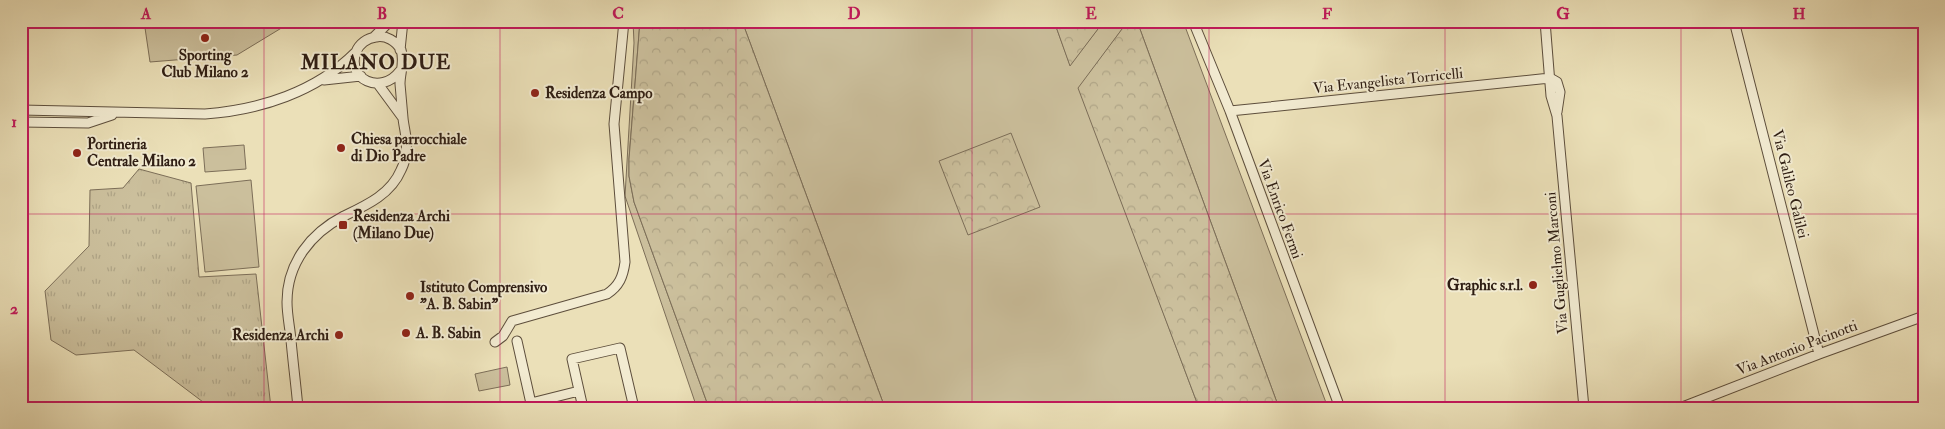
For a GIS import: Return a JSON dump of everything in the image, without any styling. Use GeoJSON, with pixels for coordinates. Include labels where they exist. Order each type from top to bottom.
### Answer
{"type":"FeatureCollection","features":[{"type":"Feature","properties":{"kind":"street"},"geometry":{"type":"LineString","coordinates":[[21,110],[205,114],[226,112],[275,101],[321,80],[346,62],[363,42],[374,37],[390,21]]}},
{"type":"Feature","properties":{"kind":"street"},"geometry":{"type":"LineString","coordinates":[[356,52],[355,62],[361,76],[372,83],[378,84],[387,83],[395,78],[402,64],[400,50],[403,21]]}},
{"type":"Feature","properties":{"kind":"street"},"geometry":{"type":"LineString","coordinates":[[496,342],[503,336],[512,321],[607,294],[616,287],[623,276],[625,262],[614,124],[624,21]]}},
{"type":"Feature","properties":{"kind":"street","name":"Via Enrico Fermi"},"geometry":{"type":"LineString","coordinates":[[1193,21],[1230,111],[1340,408]]}},
{"type":"Feature","properties":{"kind":"street","name":"Via Guglielmo Marconi"},"geometry":{"type":"LineString","coordinates":[[1545,21],[1550,78],[1557,116],[1584,408]]}},
{"type":"Feature","properties":{"kind":"street","name":"Via Galileo Galilei"},"geometry":{"type":"LineString","coordinates":[[1734,21],[1819,354]]}},
{"type":"Feature","properties":{"kind":"street"},"geometry":{"type":"LineString","coordinates":[[374,37],[386,38],[397,44],[400,50]]}},
{"type":"Feature","properties":{"kind":"street"},"geometry":{"type":"LineString","coordinates":[[298,408],[287,302],[292,271],[303,250],[319,232],[380,197],[392,186],[401,170],[406,152],[407,138],[403,118],[400,71]]}},
{"type":"Feature","properties":{"kind":"street"},"geometry":{"type":"LineString","coordinates":[[321,80],[361,76]]}},
{"type":"Feature","properties":{"kind":"street","name":"Via Evangelista Torricelli"},"geometry":{"type":"LineString","coordinates":[[1230,111],[1550,78]]}},
{"type":"Feature","properties":{"kind":"street"},"geometry":{"type":"LineString","coordinates":[[378,84],[403,118]]}},
{"type":"Feature","properties":{"kind":"street"},"geometry":{"type":"LineString","coordinates":[[21,122],[88,123],[119,112]]}},
{"type":"Feature","properties":{"kind":"street","name":"Via Antonio Pacinotti"},"geometry":{"type":"LineString","coordinates":[[1680,408],[1924,316]]}},
{"type":"Feature","properties":{"kind":"street"},"geometry":{"type":"LineString","coordinates":[[517,342],[531,405],[579,391]]}},
{"type":"Feature","properties":{"kind":"street"},"geometry":{"type":"LineString","coordinates":[[583,408],[572,359],[620,348],[634,408]]}},
{"type":"Feature","properties":{"kind":"street"},"geometry":{"type":"LineString","coordinates":[[1706,398],[1708,408]]}},
{"type":"Feature","properties":{"kind":"green space","name":"Sporting Club Milano 2"},"geometry":{"type":"Polygon","coordinates":[[[144,21],[293,21],[237,55],[150,62],[144,21]]]}},
{"type":"Feature","properties":{"kind":"green space"},"geometry":{"type":"Polygon","coordinates":[[[633,21],[640,21],[629,159],[629,176],[634,202],[709,408],[697,408],[625,196],[634,43],[633,21]]]}},
{"type":"Feature","properties":{"kind":"green space"},"geometry":{"type":"Polygon","coordinates":[[[640,21],[742,21],[885,408],[709,408],[634,202],[629,176],[640,21]]]}},
{"type":"Feature","properties":{"kind":"green space"},"geometry":{"type":"Polygon","coordinates":[[[742,21],[1054,21],[1070,65],[1104,21],[1128,21],[1079,88],[1199,408],[885,408],[742,21]]]}},
{"type":"Feature","properties":{"kind":"green space"},"geometry":{"type":"Polygon","coordinates":[[[1054,21],[1104,21],[1070,66],[1054,21]]]}},
{"type":"Feature","properties":{"kind":"green space"},"geometry":{"type":"Polygon","coordinates":[[[1128,21],[1137,21],[1279,408],[1199,408],[1078,88],[1128,21]]]}},
{"type":"Feature","properties":{"kind":"green space"},"geometry":{"type":"Polygon","coordinates":[[[1137,21],[1183,21],[1328,408],[1279,408],[1137,21]]]}},
{"type":"Feature","properties":{"kind":"green space"},"geometry":{"type":"Polygon","coordinates":[[[1011,133],[1040,207],[968,235],[939,161],[1011,133]]]}},
{"type":"Feature","properties":{"kind":"green space"},"geometry":{"type":"Polygon","coordinates":[[[244,145],[246,169],[205,172],[203,148],[244,145]]]}},
{"type":"Feature","properties":{"kind":"green space"},"geometry":{"type":"Polygon","coordinates":[[[139,169],[191,183],[199,277],[256,274],[271,408],[211,408],[134,350],[76,355],[51,340],[45,291],[89,246],[90,190],[123,188],[139,169]]]}},
{"type":"Feature","properties":{"kind":"green space"},"geometry":{"type":"Polygon","coordinates":[[[251,180],[259,267],[205,272],[196,186],[251,180]]]}},
{"type":"Feature","properties":{"kind":"green space"},"geometry":{"type":"Polygon","coordinates":[[[507,367],[510,385],[479,391],[475,374],[507,367]]]}},
{"type":"Feature","properties":{"kind":"place","name":"Sporting Club Milano 2"},"geometry":{"type":"Point","coordinates":[205,38]}},
{"type":"Feature","properties":{"kind":"place","name":"Residenza Campo"},"geometry":{"type":"Point","coordinates":[535,93]}},
{"type":"Feature","properties":{"kind":"place","name":"Chiesa parrocchiale di Dio Padre"},"geometry":{"type":"Point","coordinates":[341,148]}},
{"type":"Feature","properties":{"kind":"place","name":"Portineria Centrale Milano 2"},"geometry":{"type":"Point","coordinates":[77,153]}},
{"type":"Feature","properties":{"kind":"place","name":"Residenza Archi (Milano Due)"},"geometry":{"type":"Point","coordinates":[343,225]}},
{"type":"Feature","properties":{"kind":"place","name":"Graphic s.r.l."},"geometry":{"type":"Point","coordinates":[1533,285]}},
{"type":"Feature","properties":{"kind":"place","name":"Istituto Comprensivo \"A. B. Sabin\""},"geometry":{"type":"Point","coordinates":[410,296]}},
{"type":"Feature","properties":{"kind":"place","name":"A. B. Sabin"},"geometry":{"type":"Point","coordinates":[406,333]}},
{"type":"Feature","properties":{"kind":"place","name":"Residenza Archi"},"geometry":{"type":"Point","coordinates":[339,335]}},
{"type":"Feature","properties":{"kind":"district","name":"MILANO DUE"},"geometry":{"type":"Point","coordinates":[376,62]}}]}
